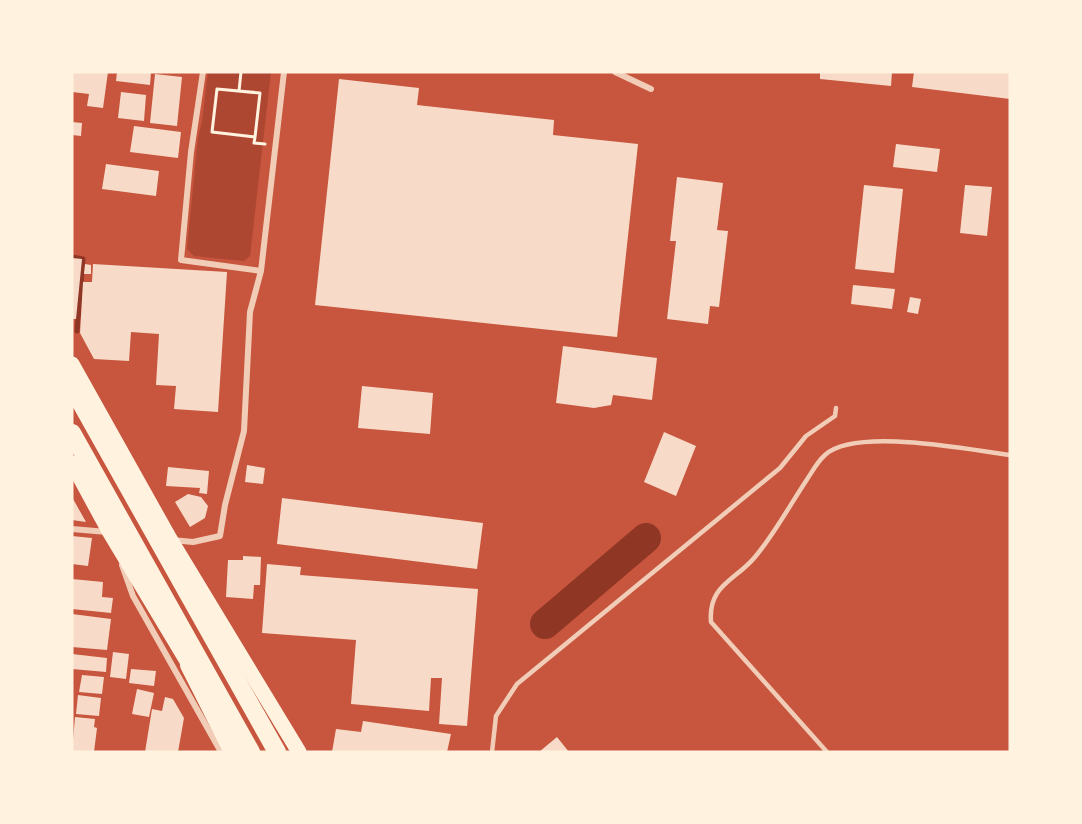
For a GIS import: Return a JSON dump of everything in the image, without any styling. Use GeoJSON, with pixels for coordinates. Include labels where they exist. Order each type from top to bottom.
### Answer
{"type":"FeatureCollection","features":[{"type":"Feature","properties":{"kind":"highway"},"geometry":{"type":"LineString","coordinates":[[72,387],[277,752]]}},
{"type":"Feature","properties":{"kind":"highway"},"geometry":{"type":"LineString","coordinates":[[72,433],[251,752]]}},
{"type":"Feature","properties":{"kind":"highway"},"geometry":{"type":"LineString","coordinates":[[114,508],[173,634],[233,752]]}},
{"type":"Feature","properties":{"kind":"main road"},"geometry":{"type":"LineString","coordinates":[[72,364],[170,539],[299,752]]}},
{"type":"Feature","properties":{"kind":"main road"},"geometry":{"type":"LineString","coordinates":[[72,463],[110,532],[240,752]]}},
{"type":"Feature","properties":{"kind":"street"},"geometry":{"type":"LineString","coordinates":[[203,72],[191,152],[181,260],[261,271]]}},
{"type":"Feature","properties":{"kind":"street"},"geometry":{"type":"LineString","coordinates":[[170,539],[193,542],[220,536],[225,505],[244,431],[250,312],[261,271],[284,72]]}},
{"type":"Feature","properties":{"kind":"street"},"geometry":{"type":"LineString","coordinates":[[615,72],[651,89]]}},
{"type":"Feature","properties":{"kind":"street"},"geometry":{"type":"LineString","coordinates":[[72,529],[110,532],[133,596],[220,752]]}},
{"type":"Feature","properties":{"kind":"lane"},"geometry":{"type":"LineString","coordinates":[[492,752],[496,716],[517,684],[780,468],[806,436],[835,416],[836,408]]}},
{"type":"Feature","properties":{"kind":"lane"},"geometry":{"type":"LineString","coordinates":[[827,752],[711,622],[710,611],[716,594],[723,585],[755,558],[817,465],[834,449],[877,441],[1010,455]]}},
{"type":"Feature","properties":{"kind":"lane"},"geometry":{"type":"LineString","coordinates":[[110,532],[140,536]]}},
{"type":"Feature","properties":{"kind":"lane"},"geometry":{"type":"LineString","coordinates":[[150,537],[170,539]]}},
{"type":"Feature","properties":{"kind":"path"},"geometry":{"type":"LineString","coordinates":[[239,91],[241,72]]}},
{"type":"Feature","properties":{"kind":"path"},"geometry":{"type":"LineString","coordinates":[[255,137],[212,132],[217,89],[260,93],[255,137],[254,143],[275,145]]}},
{"type":"Feature","properties":{"kind":"shaded area"},"geometry":{"type":"Polygon","coordinates":[[[208,72],[271,72],[250,256],[244,261],[194,256],[187,249],[198,137],[208,72]]]}},
{"type":"Feature","properties":{"kind":"building"},"geometry":{"type":"Polygon","coordinates":[[[72,72],[108,72],[103,108],[87,106],[89,94],[72,92],[72,72]]]}},
{"type":"Feature","properties":{"kind":"building"},"geometry":{"type":"Polygon","coordinates":[[[117,72],[151,72],[150,85],[116,81],[117,72]]]}},
{"type":"Feature","properties":{"kind":"building"},"geometry":{"type":"Polygon","coordinates":[[[820,72],[892,72],[891,86],[820,79],[820,72]]]}},
{"type":"Feature","properties":{"kind":"building"},"geometry":{"type":"Polygon","coordinates":[[[914,72],[1010,72],[1010,99],[912,87],[914,72]]]}},
{"type":"Feature","properties":{"kind":"building"},"geometry":{"type":"Polygon","coordinates":[[[155,74],[182,77],[177,126],[150,123],[155,74]]]}},
{"type":"Feature","properties":{"kind":"building"},"geometry":{"type":"Polygon","coordinates":[[[339,79],[419,88],[417,105],[554,120],[553,135],[638,144],[617,337],[315,305],[339,79]]]}},
{"type":"Feature","properties":{"kind":"building"},"geometry":{"type":"Polygon","coordinates":[[[121,92],[146,95],[144,121],[118,118],[121,92]]]}},
{"type":"Feature","properties":{"kind":"building"},"geometry":{"type":"Polygon","coordinates":[[[72,122],[82,123],[81,136],[72,135],[72,122]]]}},
{"type":"Feature","properties":{"kind":"building"},"geometry":{"type":"Polygon","coordinates":[[[134,126],[181,132],[178,158],[130,152],[134,126]]]}},
{"type":"Feature","properties":{"kind":"building"},"geometry":{"type":"Polygon","coordinates":[[[896,144],[940,149],[937,172],[893,167],[896,144]]]}},
{"type":"Feature","properties":{"kind":"building"},"geometry":{"type":"Polygon","coordinates":[[[106,164],[159,171],[156,196],[102,189],[106,164]]]}},
{"type":"Feature","properties":{"kind":"building"},"geometry":{"type":"Polygon","coordinates":[[[677,177],[723,183],[717,230],[728,231],[719,307],[710,306],[708,324],[667,319],[676,241],[670,241],[677,177]]]}},
{"type":"Feature","properties":{"kind":"building"},"geometry":{"type":"Polygon","coordinates":[[[864,185],[903,189],[894,273],[855,269],[864,185]]]}},
{"type":"Feature","properties":{"kind":"building"},"geometry":{"type":"Polygon","coordinates":[[[965,185],[992,187],[987,236],[960,233],[965,185]]]}},
{"type":"Feature","properties":{"kind":"building"},"geometry":{"type":"Polygon","coordinates":[[[72,258],[82,259],[76,319],[72,319],[72,258]]]}},
{"type":"Feature","properties":{"kind":"building"},"geometry":{"type":"Polygon","coordinates":[[[85,264],[91,265],[91,274],[84,274],[85,264]]]}},
{"type":"Feature","properties":{"kind":"building"},"geometry":{"type":"Polygon","coordinates":[[[93,264],[227,272],[218,412],[174,409],[176,386],[156,385],[159,334],[131,332],[129,361],[94,359],[80,333],[83,282],[92,282],[93,264]]]}},
{"type":"Feature","properties":{"kind":"building"},"geometry":{"type":"Polygon","coordinates":[[[853,285],[895,289],[892,309],[851,304],[853,285]]]}},
{"type":"Feature","properties":{"kind":"building"},"geometry":{"type":"Polygon","coordinates":[[[910,297],[921,299],[918,314],[907,312],[910,297]]]}},
{"type":"Feature","properties":{"kind":"building"},"geometry":{"type":"Polygon","coordinates":[[[563,346],[657,358],[652,400],[613,395],[611,405],[594,408],[556,403],[563,346]]]}},
{"type":"Feature","properties":{"kind":"building"},"geometry":{"type":"Polygon","coordinates":[[[362,386],[433,393],[430,434],[358,428],[362,386]]]}},
{"type":"Feature","properties":{"kind":"building"},"geometry":{"type":"Polygon","coordinates":[[[664,432],[696,446],[676,496],[644,482],[664,432]]]}},
{"type":"Feature","properties":{"kind":"building"},"geometry":{"type":"Polygon","coordinates":[[[247,465],[265,468],[263,484],[245,482],[247,465]]]}},
{"type":"Feature","properties":{"kind":"building"},"geometry":{"type":"Polygon","coordinates":[[[168,467],[209,471],[207,494],[199,493],[200,488],[166,486],[168,467]]]}},
{"type":"Feature","properties":{"kind":"building"},"geometry":{"type":"Polygon","coordinates":[[[188,494],[201,497],[208,506],[205,518],[190,527],[175,502],[188,494]]]}},
{"type":"Feature","properties":{"kind":"building"},"geometry":{"type":"Polygon","coordinates":[[[72,497],[86,522],[72,520],[72,497]]]}},
{"type":"Feature","properties":{"kind":"building"},"geometry":{"type":"Polygon","coordinates":[[[282,498],[483,523],[477,569],[277,544],[282,498]]]}},
{"type":"Feature","properties":{"kind":"building"},"geometry":{"type":"Polygon","coordinates":[[[72,536],[92,538],[88,566],[72,564],[72,536]]]}},
{"type":"Feature","properties":{"kind":"building"},"geometry":{"type":"Polygon","coordinates":[[[243,556],[261,557],[260,585],[254,585],[253,599],[226,597],[228,560],[243,560],[243,556]]]}},
{"type":"Feature","properties":{"kind":"building"},"geometry":{"type":"Polygon","coordinates":[[[267,564],[301,567],[300,575],[478,589],[467,726],[439,724],[442,678],[431,678],[429,711],[351,704],[356,640],[262,633],[267,564]]]}},
{"type":"Feature","properties":{"kind":"building"},"geometry":{"type":"Polygon","coordinates":[[[72,579],[103,582],[102,597],[113,598],[111,613],[72,609],[72,579]]]}},
{"type":"Feature","properties":{"kind":"building"},"geometry":{"type":"Polygon","coordinates":[[[72,614],[111,619],[107,650],[72,647],[72,614]]]}},
{"type":"Feature","properties":{"kind":"building"},"geometry":{"type":"Polygon","coordinates":[[[113,652],[129,654],[126,679],[110,677],[113,652]]]}},
{"type":"Feature","properties":{"kind":"building"},"geometry":{"type":"Polygon","coordinates":[[[72,654],[107,658],[106,672],[72,669],[72,654]]]}},
{"type":"Feature","properties":{"kind":"building"},"geometry":{"type":"Polygon","coordinates":[[[131,669],[156,671],[154,686],[129,683],[131,669]]]}},
{"type":"Feature","properties":{"kind":"building"},"geometry":{"type":"Polygon","coordinates":[[[82,675],[104,677],[102,694],[79,692],[82,675]]]}},
{"type":"Feature","properties":{"kind":"building"},"geometry":{"type":"Polygon","coordinates":[[[137,689],[154,693],[149,717],[132,714],[137,689]]]}},
{"type":"Feature","properties":{"kind":"building"},"geometry":{"type":"Polygon","coordinates":[[[78,695],[101,698],[99,716],[76,714],[78,695]]]}},
{"type":"Feature","properties":{"kind":"building"},"geometry":{"type":"Polygon","coordinates":[[[165,697],[173,699],[184,718],[178,752],[145,752],[152,709],[162,711],[165,697]]]}},
{"type":"Feature","properties":{"kind":"building"},"geometry":{"type":"Polygon","coordinates":[[[75,717],[95,719],[94,727],[97,728],[94,752],[72,752],[75,717]]]}},
{"type":"Feature","properties":{"kind":"building"},"geometry":{"type":"Polygon","coordinates":[[[363,721],[451,734],[447,752],[332,752],[336,729],[361,732],[363,721]]]}},
{"type":"Feature","properties":{"kind":"building"},"geometry":{"type":"Polygon","coordinates":[[[557,737],[569,752],[539,752],[557,737]]]}},
{"type":"Feature","properties":{"kind":"waterway"},"geometry":{"type":"LineString","coordinates":[[72,257],[83,259],[77,331]]}},
{"type":"Feature","properties":{"kind":"waterway"},"geometry":{"type":"LineString","coordinates":[[545,624],[646,538]]}}]}
